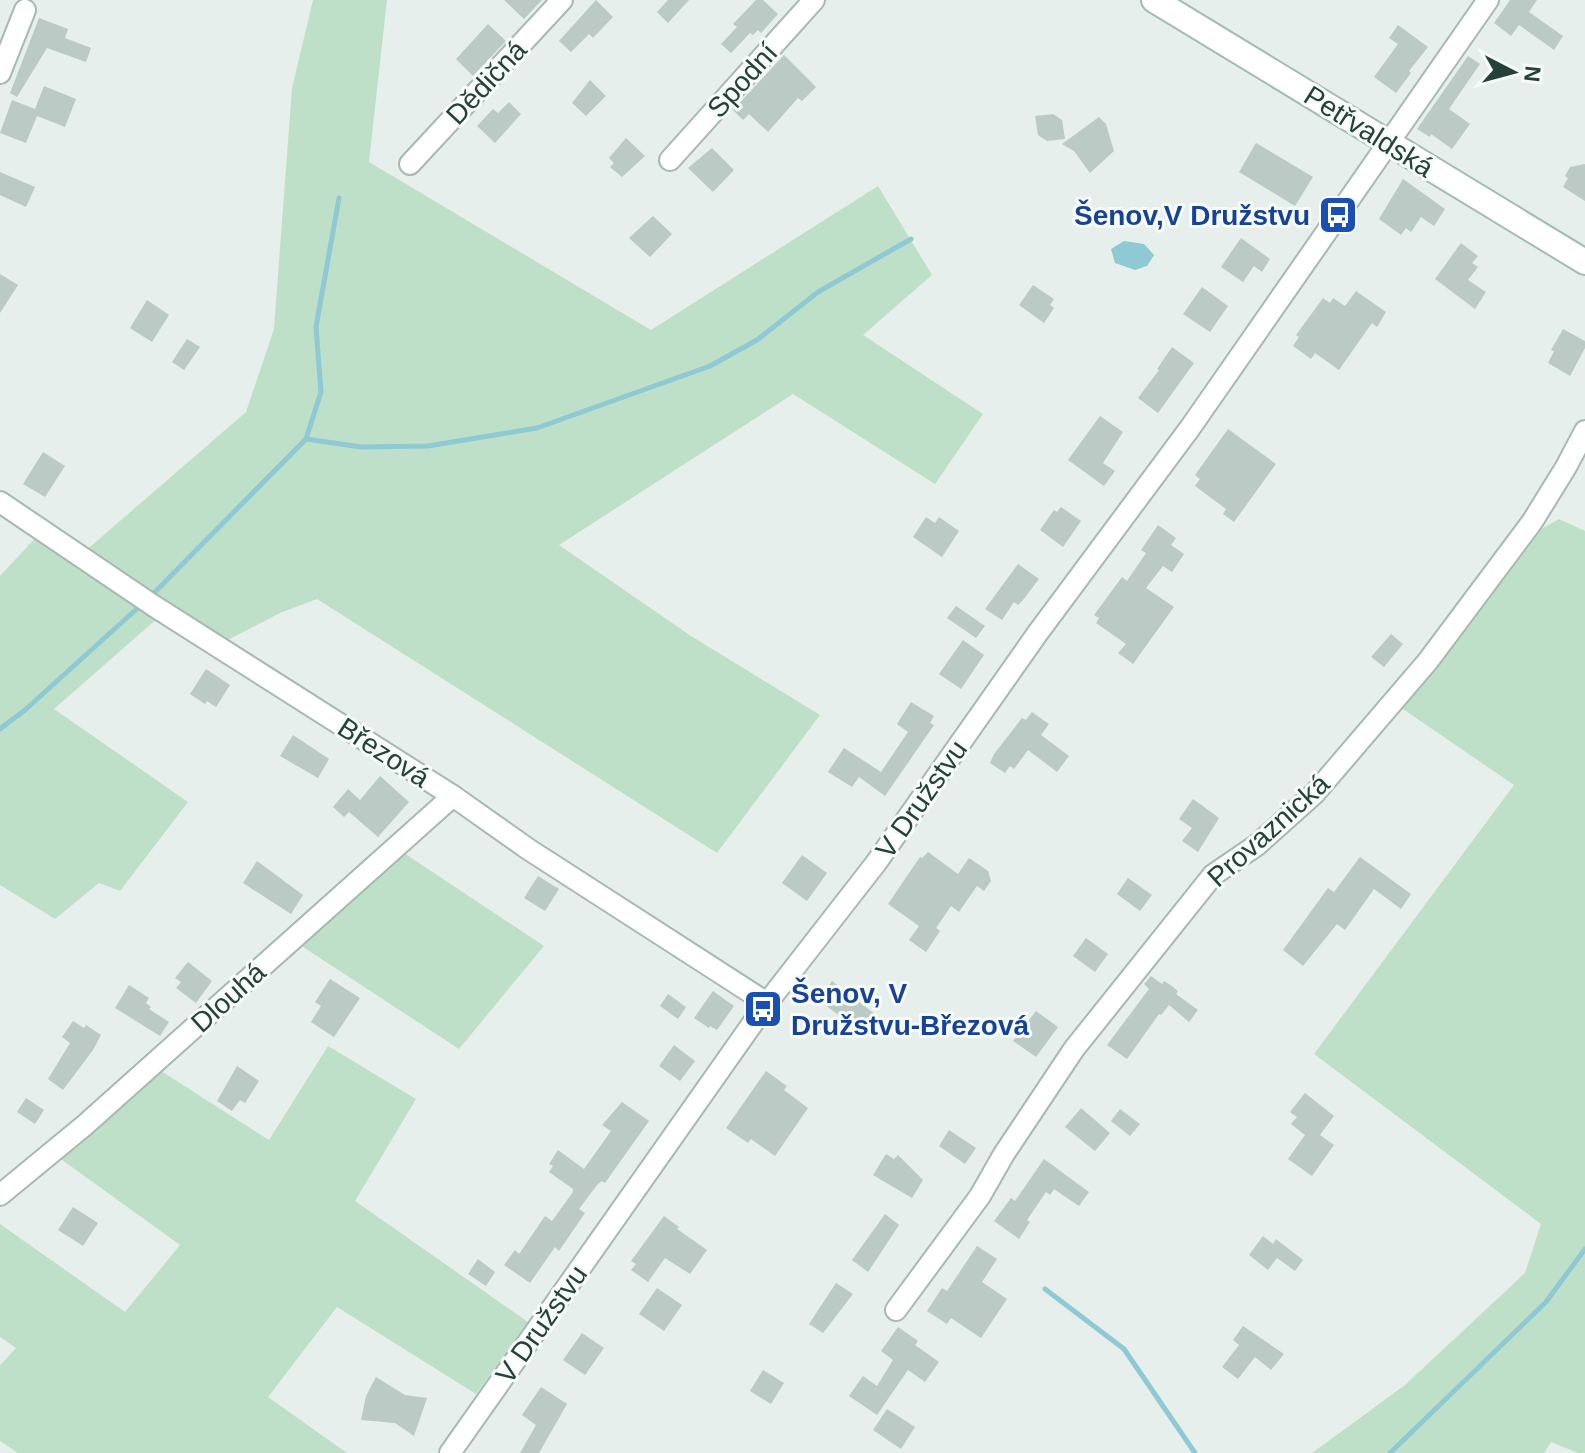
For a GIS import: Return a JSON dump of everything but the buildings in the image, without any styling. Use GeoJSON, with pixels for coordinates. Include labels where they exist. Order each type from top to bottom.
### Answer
{"type":"FeatureCollection","features":[{"type":"Feature","properties":{"kind":"main road","name":"Petřvaldská"},"geometry":{"type":"LineString","coordinates":[[1154,0],[1585,262]]}},
{"type":"Feature","properties":{"kind":"street","name":"Dědičná"},"geometry":{"type":"LineString","coordinates":[[410,164],[562,0]]}},
{"type":"Feature","properties":{"kind":"street","name":"Spodní"},"geometry":{"type":"LineString","coordinates":[[670,160],[814,0]]}},
{"type":"Feature","properties":{"kind":"street","name":"V Družstvu"},"geometry":{"type":"LineString","coordinates":[[450,1453],[767,1003],[876,863],[1037,634],[1190,428],[1488,0]]}},
{"type":"Feature","properties":{"kind":"street"},"geometry":{"type":"LineString","coordinates":[[0,73],[25,10]]}},
{"type":"Feature","properties":{"kind":"street","name":"Provaznická"},"geometry":{"type":"LineString","coordinates":[[896,1310],[980,1196],[1004,1154],[1074,1049],[1213,875],[1257,845],[1315,793],[1428,661],[1532,522],[1585,431]]}},
{"type":"Feature","properties":{"kind":"street","name":"Březová"},"geometry":{"type":"LineString","coordinates":[[0,502],[154,606],[453,796],[528,849],[767,1003]]}},
{"type":"Feature","properties":{"kind":"street","name":"Dlouhá"},"geometry":{"type":"LineString","coordinates":[[0,1195],[85,1125],[453,796]]}},
{"type":"Feature","properties":{"kind":"green space"},"geometry":{"type":"Polygon","coordinates":[[[313,0],[387,0],[369,162],[651,330],[878,186],[932,275],[863,335],[983,414],[935,484],[793,394],[559,545],[691,636],[820,715],[717,853],[317,599],[280,613],[222,643],[83,553],[246,412],[274,329],[292,88],[313,0]]]}},
{"type":"Feature","properties":{"kind":"green space"},"geometry":{"type":"Polygon","coordinates":[[[1559,519],[1585,531],[1585,1453],[1551,1442],[1544,1453],[1312,1453],[1405,1385],[1525,1273],[1541,1224],[1314,1054],[1514,785],[1400,707],[1543,528],[1559,519]]]}},
{"type":"Feature","properties":{"kind":"green space"},"geometry":{"type":"Polygon","coordinates":[[[40,533],[159,617],[54,709],[188,802],[120,891],[99,883],[55,919],[0,885],[0,576],[40,533]]]}},
{"type":"Feature","properties":{"kind":"green space"},"geometry":{"type":"Polygon","coordinates":[[[404,853],[544,946],[459,1049],[297,943],[404,853]]]}},
{"type":"Feature","properties":{"kind":"green space"},"geometry":{"type":"Polygon","coordinates":[[[328,1046],[416,1099],[355,1201],[528,1322],[476,1394],[337,1307],[268,1397],[347,1453],[18,1453],[0,1441],[0,1365],[16,1348],[0,1337],[0,1224],[125,1312],[180,1245],[58,1157],[158,1069],[269,1140],[328,1046]]]}},
{"type":"Feature","properties":{"kind":"water"},"geometry":{"type":"Polygon","coordinates":[[[1124,241],[1144,244],[1154,255],[1147,266],[1135,270],[1115,263],[1111,249],[1124,241]]]}},
{"type":"Feature","properties":{"kind":"waterway"},"geometry":{"type":"LineString","coordinates":[[306,439],[321,392],[316,327],[339,198]]}},
{"type":"Feature","properties":{"kind":"waterway"},"geometry":{"type":"LineString","coordinates":[[151,596],[306,439],[361,447],[428,446],[537,428],[710,366],[757,340],[818,292],[911,239]]}},
{"type":"Feature","properties":{"kind":"waterway"},"geometry":{"type":"LineString","coordinates":[[0,729],[141,605]]}},
{"type":"Feature","properties":{"kind":"waterway"},"geometry":{"type":"LineString","coordinates":[[1390,1453],[1546,1302],[1585,1249]]}},
{"type":"Feature","properties":{"kind":"waterway"},"geometry":{"type":"LineString","coordinates":[[1045,1289],[1124,1349],[1195,1453]]}},
{"type":"Feature","properties":{"kind":"place","name":"Šenov,V Družstvu"},"geometry":{"type":"Point","coordinates":[1338,215]}},
{"type":"Feature","properties":{"kind":"place","name":"Šenov, V Družstvu-Březová"},"geometry":{"type":"Point","coordinates":[763,1009]}}]}
